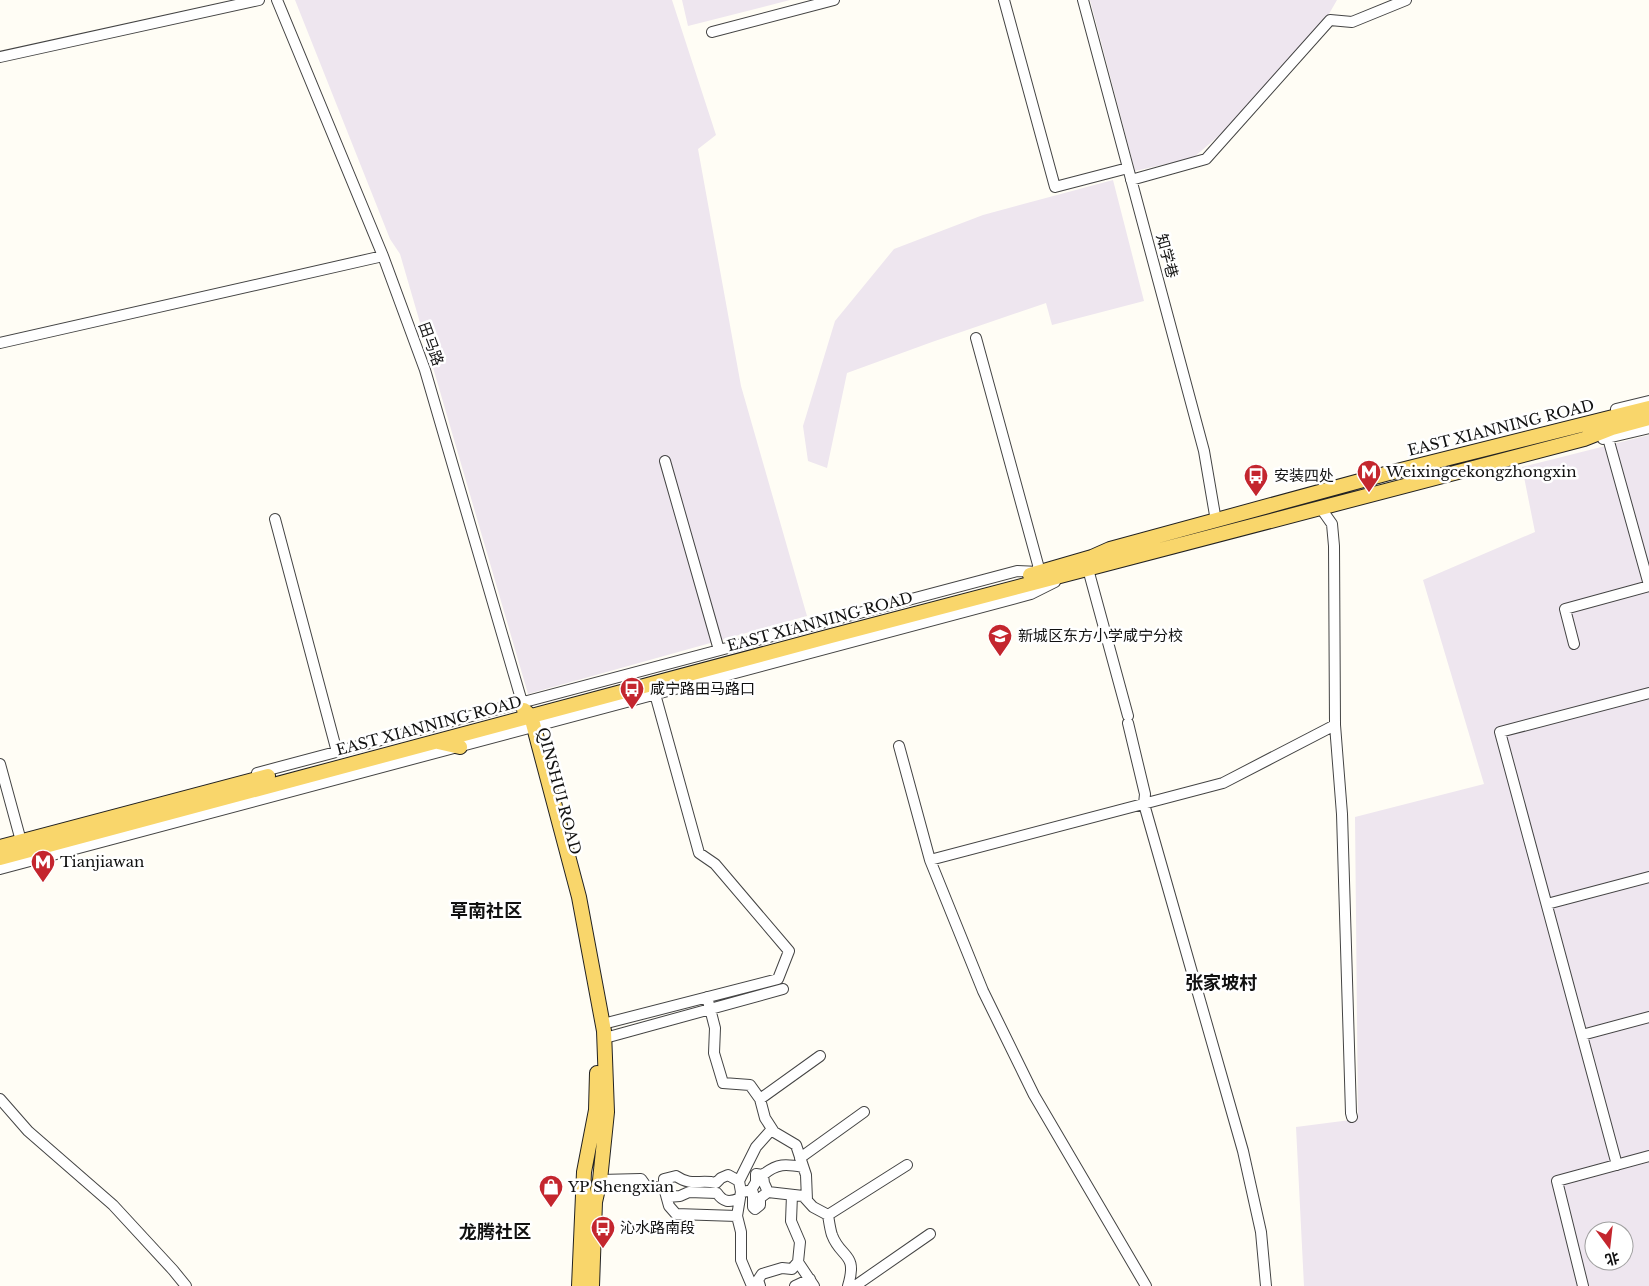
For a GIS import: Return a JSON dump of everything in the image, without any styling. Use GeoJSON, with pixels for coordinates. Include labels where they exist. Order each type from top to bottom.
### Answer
{"type":"FeatureCollection","features":[{"type":"Feature","properties":{"kind":"main road","name":"EAST XIANNING ROAD"},"geometry":{"type":"LineString","coordinates":[[0,847],[20,839],[526,717],[1092,558],[1110,549],[1389,473],[1649,408]]}},
{"type":"Feature","properties":{"kind":"main road","name":"EAST XIANNING ROAD"},"geometry":{"type":"LineString","coordinates":[[0,858],[526,717],[1584,439],[1612,428],[1649,418]]}},
{"type":"Feature","properties":{"kind":"main road","name":"QINSHUI ROAD"},"geometry":{"type":"LineString","coordinates":[[526,717],[579,897],[604,1031],[606,1112],[600,1180],[595,1202],[592,1286]]}},
{"type":"Feature","properties":{"kind":"main road","name":"QINSHUI ROAD"},"geometry":{"type":"LineString","coordinates":[[526,717],[571,898],[597,1034],[596,1110],[584,1172],[579,1286]]}},
{"type":"Feature","properties":{"kind":"main road"},"geometry":{"type":"LineString","coordinates":[[434,742],[460,747]]}},
{"type":"Feature","properties":{"kind":"street"},"geometry":{"type":"LineString","coordinates":[[0,57],[259,0]]}},
{"type":"Feature","properties":{"kind":"street","name":"田马路"},"geometry":{"type":"LineString","coordinates":[[277,0],[383,256],[425,370],[526,717]]}},
{"type":"Feature","properties":{"kind":"street"},"geometry":{"type":"LineString","coordinates":[[712,32],[834,0]]}},
{"type":"Feature","properties":{"kind":"street"},"geometry":{"type":"LineString","coordinates":[[1004,0],[1055,187],[1128,168]]}},
{"type":"Feature","properties":{"kind":"street","name":"知学巷"},"geometry":{"type":"LineString","coordinates":[[1083,0],[1204,451],[1216,521]]}},
{"type":"Feature","properties":{"kind":"street"},"geometry":{"type":"LineString","coordinates":[[1132,180],[1206,159],[1330,20],[1352,22],[1406,0]]}},
{"type":"Feature","properties":{"kind":"street"},"geometry":{"type":"LineString","coordinates":[[0,343],[383,256]]}},
{"type":"Feature","properties":{"kind":"street"},"geometry":{"type":"LineString","coordinates":[[0,869],[460,747],[526,717],[720,650],[1017,571],[1040,572],[976,338]]}},
{"type":"Feature","properties":{"kind":"street"},"geometry":{"type":"LineString","coordinates":[[1581,424],[1607,412],[1649,400]]}},
{"type":"Feature","properties":{"kind":"street"},"geometry":{"type":"LineString","coordinates":[[1584,439],[1608,438],[1649,428]]}},
{"type":"Feature","properties":{"kind":"street"},"geometry":{"type":"LineString","coordinates":[[1574,644],[1565,609],[1649,586],[1608,438]]}},
{"type":"Feature","properties":{"kind":"street"},"geometry":{"type":"LineString","coordinates":[[665,462],[720,650]]}},
{"type":"Feature","properties":{"kind":"street"},"geometry":{"type":"LineString","coordinates":[[1320,507],[1332,524],[1334,546],[1335,725],[1342,814],[1352,1117]]}},
{"type":"Feature","properties":{"kind":"street"},"geometry":{"type":"LineString","coordinates":[[276,519],[338,752]]}},
{"type":"Feature","properties":{"kind":"street"},"geometry":{"type":"LineString","coordinates":[[1088,569],[1128,720],[1145,794],[1144,804],[1243,1151],[1261,1232],[1266,1286]]}},
{"type":"Feature","properties":{"kind":"street"},"geometry":{"type":"LineString","coordinates":[[0,842],[20,839],[338,752],[655,694],[1032,594],[1070,574]]}},
{"type":"Feature","properties":{"kind":"street"},"geometry":{"type":"LineString","coordinates":[[1617,1165],[1500,732],[1649,692]]}},
{"type":"Feature","properties":{"kind":"street"},"geometry":{"type":"LineString","coordinates":[[604,1031],[707,997],[778,979],[789,951],[715,864],[699,853],[655,694]]}},
{"type":"Feature","properties":{"kind":"street"},"geometry":{"type":"LineString","coordinates":[[930,860],[1223,783],[1335,725]]}},
{"type":"Feature","properties":{"kind":"street"},"geometry":{"type":"LineString","coordinates":[[899,746],[930,860],[983,991],[1034,1095],[1146,1286]]}},
{"type":"Feature","properties":{"kind":"street"},"geometry":{"type":"LineString","coordinates":[[0,764],[20,839]]}},
{"type":"Feature","properties":{"kind":"street"},"geometry":{"type":"LineString","coordinates":[[1547,904],[1649,877]]}},
{"type":"Feature","properties":{"kind":"street"},"geometry":{"type":"LineString","coordinates":[[604,1031],[710,1009],[783,989]]}},
{"type":"Feature","properties":{"kind":"street"},"geometry":{"type":"LineString","coordinates":[[707,997],[715,1028],[714,1053],[723,1083],[750,1085],[760,1099],[765,1118],[772,1130],[796,1145],[806,1175],[807,1200]]}},
{"type":"Feature","properties":{"kind":"street"},"geometry":{"type":"LineString","coordinates":[[1582,1035],[1649,1017]]}},
{"type":"Feature","properties":{"kind":"street"},"geometry":{"type":"LineString","coordinates":[[760,1099],[820,1056]]}},
{"type":"Feature","properties":{"kind":"street"},"geometry":{"type":"LineString","coordinates":[[0,1099],[28,1131],[113,1205],[186,1286]]}},
{"type":"Feature","properties":{"kind":"street"},"geometry":{"type":"LineString","coordinates":[[752,1286],[741,1260],[741,1232],[738,1216],[744,1194],[756,1182],[756,1174],[763,1175],[773,1167],[802,1163],[864,1112]]}},
{"type":"Feature","properties":{"kind":"street"},"geometry":{"type":"LineString","coordinates":[[739,1181],[756,1147],[772,1130]]}},
{"type":"Feature","properties":{"kind":"street"},"geometry":{"type":"LineString","coordinates":[[1583,1286],[1557,1181],[1649,1156]]}},
{"type":"Feature","properties":{"kind":"street"},"geometry":{"type":"LineString","coordinates":[[828,1215],[907,1165]]}},
{"type":"Feature","properties":{"kind":"street"},"geometry":{"type":"LineString","coordinates":[[716,1188],[721,1178],[728,1175],[739,1181],[744,1194]]}},
{"type":"Feature","properties":{"kind":"street"},"geometry":{"type":"LineString","coordinates":[[763,1175],[768,1192]]}},
{"type":"Feature","properties":{"kind":"street"},"geometry":{"type":"LineString","coordinates":[[738,1216],[676,1214],[669,1206],[665,1193],[664,1179],[676,1176],[686,1182],[710,1181],[716,1188],[721,1200],[727,1202],[744,1194],[752,1193],[753,1207],[755,1209],[760,1205],[760,1198],[768,1192],[803,1196],[813,1207],[828,1215]]}},
{"type":"Feature","properties":{"kind":"street"},"geometry":{"type":"LineString","coordinates":[[600,1180],[642,1179],[646,1186],[680,1196],[689,1192],[716,1188]]}},
{"type":"Feature","properties":{"kind":"street"},"geometry":{"type":"LineString","coordinates":[[760,1286],[758,1280],[762,1274],[782,1268],[792,1269],[798,1262],[800,1242],[792,1221],[792,1195]]}},
{"type":"Feature","properties":{"kind":"street"},"geometry":{"type":"LineString","coordinates":[[828,1215],[832,1236],[848,1256],[852,1273],[848,1286]]}},
{"type":"Feature","properties":{"kind":"street"},"geometry":{"type":"LineString","coordinates":[[855,1286],[930,1234]]}},
{"type":"Feature","properties":{"kind":"street"},"geometry":{"type":"LineString","coordinates":[[795,1286],[812,1283],[798,1262]]}},
{"type":"Feature","properties":{"kind":"shaded area"},"geometry":{"type":"Polygon","coordinates":[[[295,0],[672,0],[716,135],[698,149],[741,386],[807,616],[528,694],[400,254],[390,239],[295,0]]]}},
{"type":"Feature","properties":{"kind":"shaded area"},"geometry":{"type":"Polygon","coordinates":[[[682,0],[790,0],[688,26],[682,0]]]}},
{"type":"Feature","properties":{"kind":"shaded area"},"geometry":{"type":"Polygon","coordinates":[[[1090,0],[1337,0],[1322,26],[1245,113],[1193,158],[1135,171],[1090,0]]]}},
{"type":"Feature","properties":{"kind":"shaded area"},"geometry":{"type":"Polygon","coordinates":[[[1113,180],[1144,301],[1052,325],[1046,303],[847,373],[827,468],[808,461],[803,426],[835,321],[894,249],[983,215],[1113,180]]]}},
{"type":"Feature","properties":{"kind":"shaded area"},"geometry":{"type":"Polygon","coordinates":[[[1649,435],[1649,1286],[1304,1286],[1296,1127],[1358,1119],[1355,817],[1484,784],[1423,580],[1535,532],[1522,467],[1649,435]]]}},
{"type":"Feature","properties":{"kind":"place","name":"Weixingcekongzhongxin"},"geometry":{"type":"Point","coordinates":[1369,493]}},
{"type":"Feature","properties":{"kind":"place","name":"安装四处"},"geometry":{"type":"Point","coordinates":[1256,497]}},
{"type":"Feature","properties":{"kind":"place","name":"新城区东方小学咸宁分校"},"geometry":{"type":"Point","coordinates":[1000,657]}},
{"type":"Feature","properties":{"kind":"place","name":"咸宁路田马路口"},"geometry":{"type":"Point","coordinates":[632,710]}},
{"type":"Feature","properties":{"kind":"place","name":"Tianjiawan"},"geometry":{"type":"Point","coordinates":[43,883]}},
{"type":"Feature","properties":{"kind":"place","name":"YP Shengxian"},"geometry":{"type":"Point","coordinates":[551,1208]}},
{"type":"Feature","properties":{"kind":"place","name":"沁水路南段"},"geometry":{"type":"Point","coordinates":[603,1249]}},
{"type":"Feature","properties":{"kind":"district","name":"草南社区"},"geometry":{"type":"Point","coordinates":[486,911]}},
{"type":"Feature","properties":{"kind":"district","name":"张家坡村"},"geometry":{"type":"Point","coordinates":[1221,983]}},
{"type":"Feature","properties":{"kind":"district","name":"龙腾社区"},"geometry":{"type":"Point","coordinates":[495,1232]}}]}
